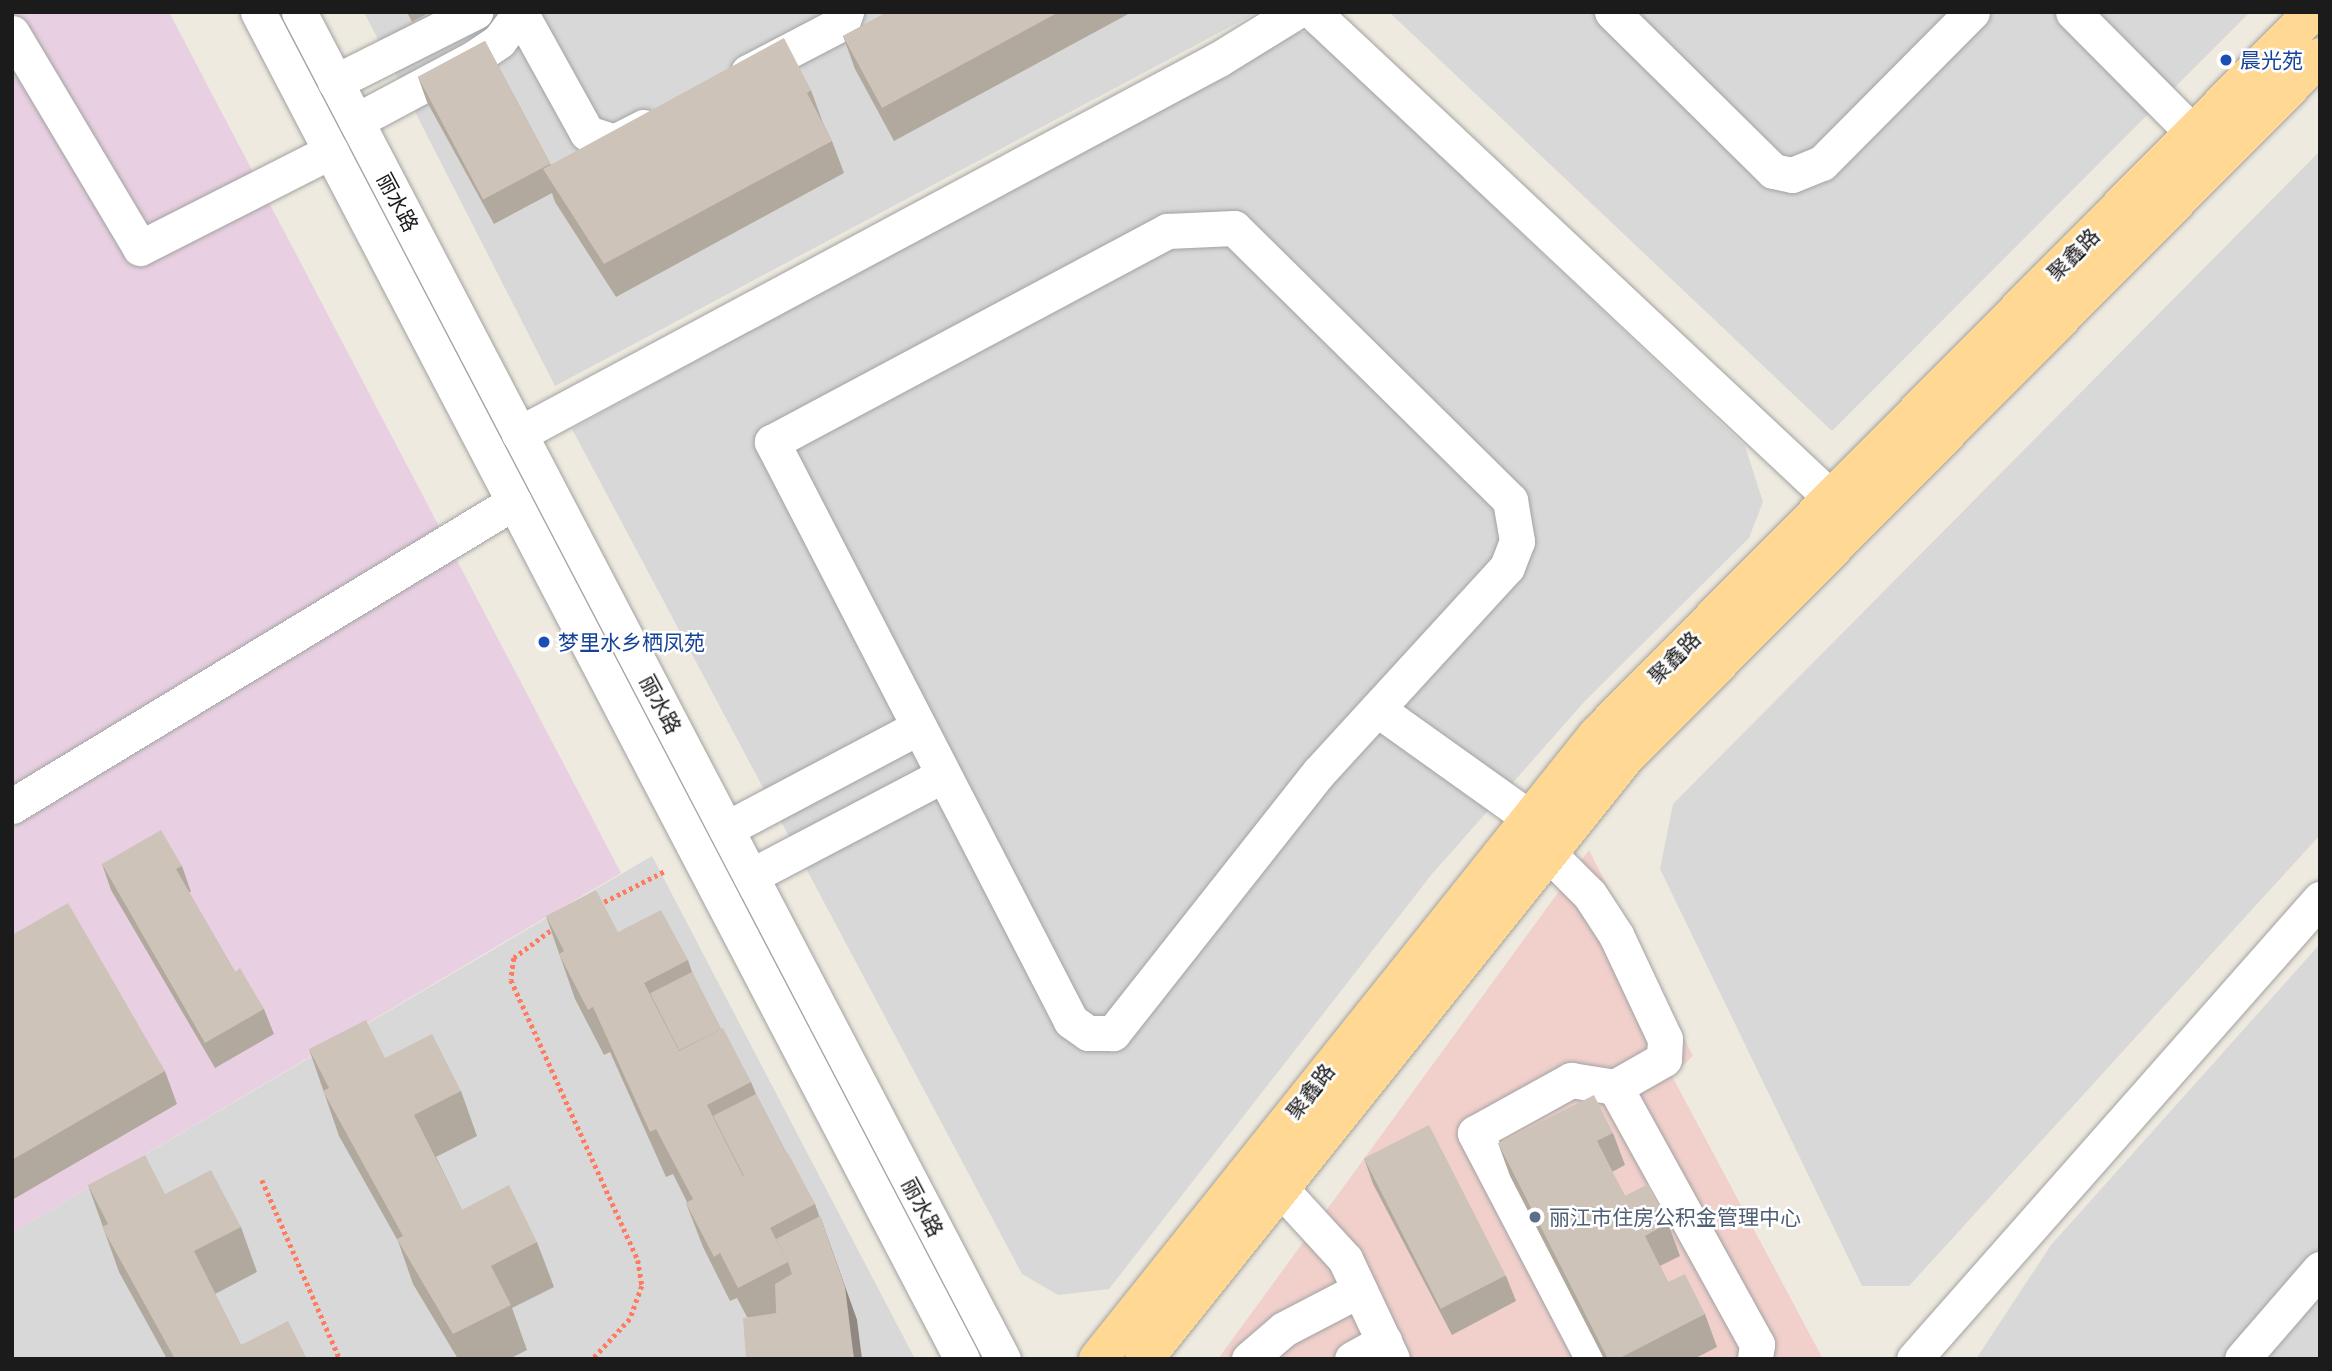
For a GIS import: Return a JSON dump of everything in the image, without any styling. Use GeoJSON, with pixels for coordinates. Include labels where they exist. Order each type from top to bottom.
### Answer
{"type":"FeatureCollection","features":[{"type":"Feature","properties":{"kind":"main road","name":"聚鑫路"},"geometry":{"type":"LineString","coordinates":[[1098,1359],[1598,734],[2313,12]]}},
{"type":"Feature","properties":{"kind":"main road","name":"聚鑫路"},"geometry":{"type":"LineString","coordinates":[[1144,1359],[1625,758],[2320,57]]}},
{"type":"Feature","properties":{"kind":"street","name":"丽水路"},"geometry":{"type":"LineString","coordinates":[[258,12],[962,1359]]}},
{"type":"Feature","properties":{"kind":"street","name":"丽水路"},"geometry":{"type":"LineString","coordinates":[[299,12],[1003,1359]]}},
{"type":"Feature","properties":{"kind":"street"},"geometry":{"type":"LineString","coordinates":[[335,82],[475,12]]}},
{"type":"Feature","properties":{"kind":"street"},"geometry":{"type":"LineString","coordinates":[[356,121],[474,58],[499,41],[519,12],[587,134],[614,142],[674,111]]}},
{"type":"Feature","properties":{"kind":"street"},"geometry":{"type":"LineString","coordinates":[[722,86],[842,23],[846,12]]}},
{"type":"Feature","properties":{"kind":"street"},"geometry":{"type":"LineString","coordinates":[[1612,12],[1773,171],[1792,175],[1822,163],[1972,12]]}},
{"type":"Feature","properties":{"kind":"street"},"geometry":{"type":"LineString","coordinates":[[2073,12],[2193,133]]}},
{"type":"Feature","properties":{"kind":"street"},"geometry":{"type":"LineString","coordinates":[[519,434],[1219,59],[1314,14],[1831,498]]}},
{"type":"Feature","properties":{"kind":"street"},"geometry":{"type":"LineString","coordinates":[[12,33],[140,248],[331,151]]}},
{"type":"Feature","properties":{"kind":"street"},"geometry":{"type":"LineString","coordinates":[[1234,228],[1510,500],[1515,514],[1517,541],[1507,567],[1377,709],[1319,772],[1113,1033],[1100,1035],[1071,1021],[772,442],[1167,231],[1234,228]]}},
{"type":"Feature","properties":{"kind":"street"},"geometry":{"type":"LineString","coordinates":[[12,806],[514,502]]}},
{"type":"Feature","properties":{"kind":"street"},"geometry":{"type":"LineString","coordinates":[[1377,709],[1530,817]]}},
{"type":"Feature","properties":{"kind":"street"},"geometry":{"type":"LineString","coordinates":[[726,829],[919,727]]}},
{"type":"Feature","properties":{"kind":"street"},"geometry":{"type":"LineString","coordinates":[[751,876],[943,775]]}},
{"type":"Feature","properties":{"kind":"street"},"geometry":{"type":"LineString","coordinates":[[1548,853],[1590,895],[1616,935],[1665,1040],[1664,1059],[1615,1087],[1571,1080],[1475,1133],[1593,1359]]}},
{"type":"Feature","properties":{"kind":"street"},"geometry":{"type":"LineString","coordinates":[[1914,1359],[2320,899]]}},
{"type":"Feature","properties":{"kind":"street"},"geometry":{"type":"LineString","coordinates":[[1615,1087],[1757,1344],[1755,1359]]}},
{"type":"Feature","properties":{"kind":"street"},"geometry":{"type":"LineString","coordinates":[[1279,1187],[1345,1259],[1388,1350],[1352,1359]]}},
{"type":"Feature","properties":{"kind":"street"},"geometry":{"type":"LineString","coordinates":[[2242,1359],[2320,1269]]}},
{"type":"Feature","properties":{"kind":"street"},"geometry":{"type":"LineString","coordinates":[[1249,1359],[1284,1329],[1359,1290]]}},
{"type":"Feature","properties":{"kind":"path"},"geometry":{"type":"LineString","coordinates":[[590,910],[698,853]]}},
{"type":"Feature","properties":{"kind":"path"},"geometry":{"type":"LineString","coordinates":[[566,922],[514,958],[511,981],[638,1261],[640,1299],[630,1320],[593,1359]]}},
{"type":"Feature","properties":{"kind":"path"},"geometry":{"type":"LineString","coordinates":[[262,1180],[340,1359]]}},
{"type":"Feature","properties":{"kind":"shaded area"},"geometry":{"type":"Polygon","coordinates":[[[12,12],[169,12],[621,873],[12,1233],[12,12]]]}},
{"type":"Feature","properties":{"kind":"shaded area"},"geometry":{"type":"Polygon","coordinates":[[[364,12],[1258,12],[555,386],[364,12]]]}},
{"type":"Feature","properties":{"kind":"shaded area","name":"晨光苑"},"geometry":{"type":"Polygon","coordinates":[[[1389,12],[2250,12],[1832,431],[1389,12]]]}},
{"type":"Feature","properties":{"kind":"shaded area","name":"梦里水乡栖凤苑"},"geometry":{"type":"Polygon","coordinates":[[[1292,32],[1310,32],[1745,446],[1763,502],[1749,538],[1585,701],[1432,874],[1109,1289],[1058,1295],[1022,1274],[572,429],[1292,32]]]}},
{"type":"Feature","properties":{"kind":"shaded area"},"geometry":{"type":"Polygon","coordinates":[[[2320,151],[2320,835],[1909,1286],[1862,1286],[1660,869],[1673,804],[2320,151]]]}},
{"type":"Feature","properties":{"kind":"shaded area","name":"丽江市住房公积金管理中心"},"geometry":{"type":"Polygon","coordinates":[[[1589,850],[1693,1056],[1672,1076],[1823,1359],[1218,1359],[1589,850]]]}},
{"type":"Feature","properties":{"kind":"shaded area"},"geometry":{"type":"Polygon","coordinates":[[[652,856],[915,1359],[12,1359],[12,1233],[652,856]]]}},
{"type":"Feature","properties":{"kind":"shaded area"},"geometry":{"type":"Polygon","coordinates":[[[2320,944],[2320,1359],[1976,1359],[2051,1245],[2320,944]]]}},
{"type":"Feature","properties":{"kind":"building"},"geometry":{"type":"Polygon","coordinates":[[[885,12],[1059,12],[882,108],[843,36],[885,12]]]}},
{"type":"Feature","properties":{"kind":"building"},"geometry":{"type":"Polygon","coordinates":[[[784,38],[811,90],[807,93],[832,141],[604,264],[543,169],[784,38]]]}},
{"type":"Feature","properties":{"kind":"building"},"geometry":{"type":"Polygon","coordinates":[[[485,41],[550,164],[483,199],[418,77],[485,41]]]}},
{"type":"Feature","properties":{"kind":"building"},"geometry":{"type":"Polygon","coordinates":[[[161,830],[182,866],[176,869],[235,972],[240,968],[264,1009],[205,1043],[102,864],[161,830]]]}},
{"type":"Feature","properties":{"kind":"building"},"geometry":{"type":"Polygon","coordinates":[[[596,890],[618,932],[661,910],[688,960],[644,983],[679,1051],[723,1028],[751,1082],[707,1105],[743,1176],[788,1153],[815,1204],[770,1228],[788,1262],[738,1288],[720,1253],[714,1257],[686,1203],[693,1199],[656,1129],[650,1132],[593,1007],[588,1010],[559,954],[564,951],[546,916],[596,890]]]}},
{"type":"Feature","properties":{"kind":"building"},"geometry":{"type":"Polygon","coordinates":[[[68,903],[165,1071],[12,1160],[12,935],[68,903]]]}},
{"type":"Feature","properties":{"kind":"building"},"geometry":{"type":"Polygon","coordinates":[[[692,972],[721,1029],[679,1050],[650,993],[692,972]]]}},
{"type":"Feature","properties":{"kind":"building"},"geometry":{"type":"Polygon","coordinates":[[[366,1020],[385,1058],[432,1034],[461,1091],[414,1115],[462,1210],[509,1185],[537,1242],[491,1266],[511,1305],[453,1334],[397,1239],[403,1236],[323,1091],[329,1088],[309,1049],[366,1020]]]}},
{"type":"Feature","properties":{"kind":"building"},"geometry":{"type":"Polygon","coordinates":[[[756,1094],[787,1155],[744,1176],[713,1116],[756,1094]]]}},
{"type":"Feature","properties":{"kind":"building"},"geometry":{"type":"Polygon","coordinates":[[[1594,1095],[1613,1133],[1597,1141],[1625,1196],[1648,1184],[1668,1223],[1645,1236],[1668,1282],[1685,1274],[1705,1314],[1618,1359],[1608,1359],[1498,1143],[1594,1095]]]}},
{"type":"Feature","properties":{"kind":"building"},"geometry":{"type":"Polygon","coordinates":[[[1429,1125],[1506,1276],[1441,1309],[1364,1158],[1429,1125]]]}},
{"type":"Feature","properties":{"kind":"building"},"geometry":{"type":"Polygon","coordinates":[[[145,1155],[165,1194],[211,1170],[241,1227],[194,1251],[241,1345],[288,1321],[307,1359],[175,1359],[102,1227],[108,1224],[88,1185],[145,1155]]]}},
{"type":"Feature","properties":{"kind":"building"},"geometry":{"type":"Polygon","coordinates":[[[820,1216],[845,1287],[854,1359],[783,1359],[775,1284],[792,1274],[776,1239],[820,1216]]]}},
{"type":"Feature","properties":{"kind":"building"},"geometry":{"type":"Polygon","coordinates":[[[777,1313],[783,1359],[746,1359],[743,1318],[777,1313]]]}},
{"type":"Feature","properties":{"kind":"place","name":"晨光苑"},"geometry":{"type":"Point","coordinates":[2226,60]}},
{"type":"Feature","properties":{"kind":"place","name":"梦里水乡栖凤苑"},"geometry":{"type":"Point","coordinates":[544,642]}},
{"type":"Feature","properties":{"kind":"place","name":"丽江市住房公积金管理中心"},"geometry":{"type":"Point","coordinates":[1535,1217]}}]}
